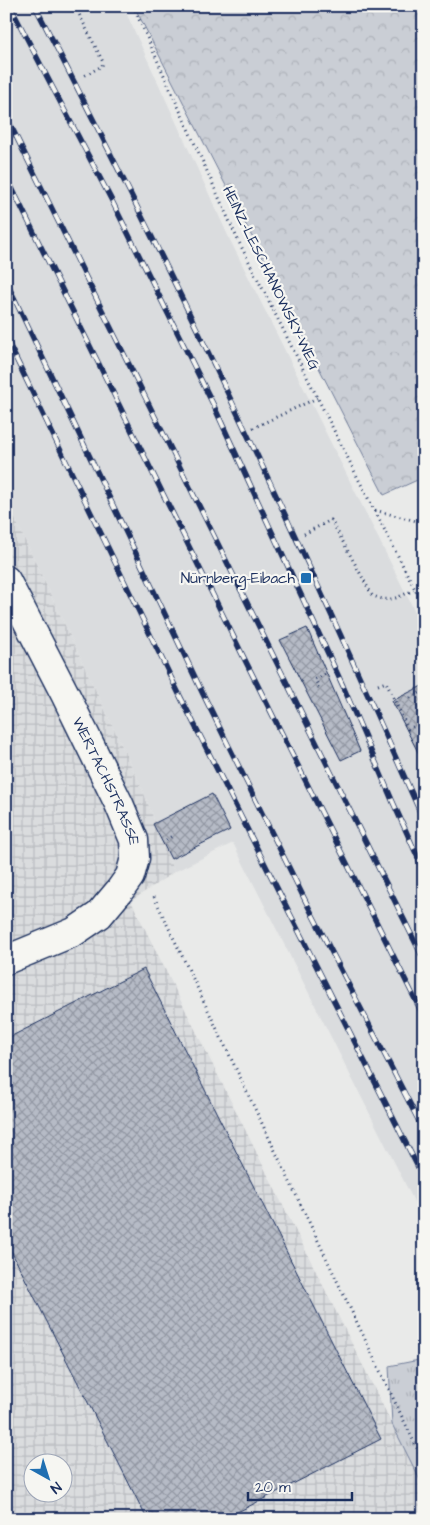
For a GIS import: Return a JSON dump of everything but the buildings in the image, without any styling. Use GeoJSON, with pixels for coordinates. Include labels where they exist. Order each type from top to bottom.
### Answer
{"type":"FeatureCollection","features":[{"type":"Feature","properties":{"kind":"street","name":"WERTACHSTRASSE"},"geometry":{"type":"LineString","coordinates":[[6,580],[119,804],[134,840],[135,858],[130,876],[99,916],[74,932],[6,960]]}},
{"type":"Feature","properties":{"kind":"path"},"geometry":{"type":"LineString","coordinates":[[75,6],[103,62],[102,66],[82,77]]}},
{"type":"Feature","properties":{"kind":"path","name":"HEINZ-LESCHANOWSKY-WEG"},"geometry":{"type":"LineString","coordinates":[[133,6],[237,238],[424,607]]}},
{"type":"Feature","properties":{"kind":"path"},"geometry":{"type":"LineString","coordinates":[[253,428],[317,398]]}},
{"type":"Feature","properties":{"kind":"path"},"geometry":{"type":"LineString","coordinates":[[374,510],[424,523]]}},
{"type":"Feature","properties":{"kind":"path"},"geometry":{"type":"LineString","coordinates":[[304,534],[331,520],[372,595],[380,600],[391,600],[414,590]]}},
{"type":"Feature","properties":{"kind":"path"},"geometry":{"type":"LineString","coordinates":[[319,688],[315,679],[328,673]]}},
{"type":"Feature","properties":{"kind":"path"},"geometry":{"type":"LineString","coordinates":[[378,685],[386,682],[408,729],[424,722]]}},
{"type":"Feature","properties":{"kind":"path"},"geometry":{"type":"LineString","coordinates":[[410,698],[424,690]]}},
{"type":"Feature","properties":{"kind":"path"},"geometry":{"type":"LineString","coordinates":[[172,836],[135,858],[424,1463]]}},
{"type":"Feature","properties":{"kind":"shaded area"},"geometry":{"type":"Polygon","coordinates":[[[6,6],[123,6],[230,240],[424,630],[424,1221],[233,843],[174,872],[143,791],[6,500],[6,6]]]}},
{"type":"Feature","properties":{"kind":"shaded area"},"geometry":{"type":"Polygon","coordinates":[[[6,500],[143,791],[174,872],[131,901],[424,1488],[424,1519],[6,1519],[6,500]]]}},
{"type":"Feature","properties":{"kind":"green space"},"geometry":{"type":"Polygon","coordinates":[[[134,6],[424,6],[424,477],[384,495],[134,6]]]}},
{"type":"Feature","properties":{"kind":"green space"},"geometry":{"type":"Polygon","coordinates":[[[424,1359],[424,1488],[392,1424],[389,1366],[424,1359]]]}},
{"type":"Feature","properties":{"kind":"railway"},"geometry":{"type":"LineString","coordinates":[[10,6],[112,201],[213,404],[343,686],[424,871]]}},
{"type":"Feature","properties":{"kind":"railway"},"geometry":{"type":"LineString","coordinates":[[35,6],[87,106],[236,410],[424,821]]}},
{"type":"Feature","properties":{"kind":"railway"},"geometry":{"type":"LineString","coordinates":[[6,116],[424,960]]}},
{"type":"Feature","properties":{"kind":"railway"},"geometry":{"type":"LineString","coordinates":[[6,176],[424,1017]]}},
{"type":"Feature","properties":{"kind":"railway"},"geometry":{"type":"LineString","coordinates":[[6,281],[203,694],[308,906],[424,1131]]}},
{"type":"Feature","properties":{"kind":"railway"},"geometry":{"type":"LineString","coordinates":[[6,338],[181,698],[424,1179]]}},
{"type":"Feature","properties":{"kind":"place","name":"Nürnberg-Eibach"},"geometry":{"type":"Point","coordinates":[306,578]}}]}
